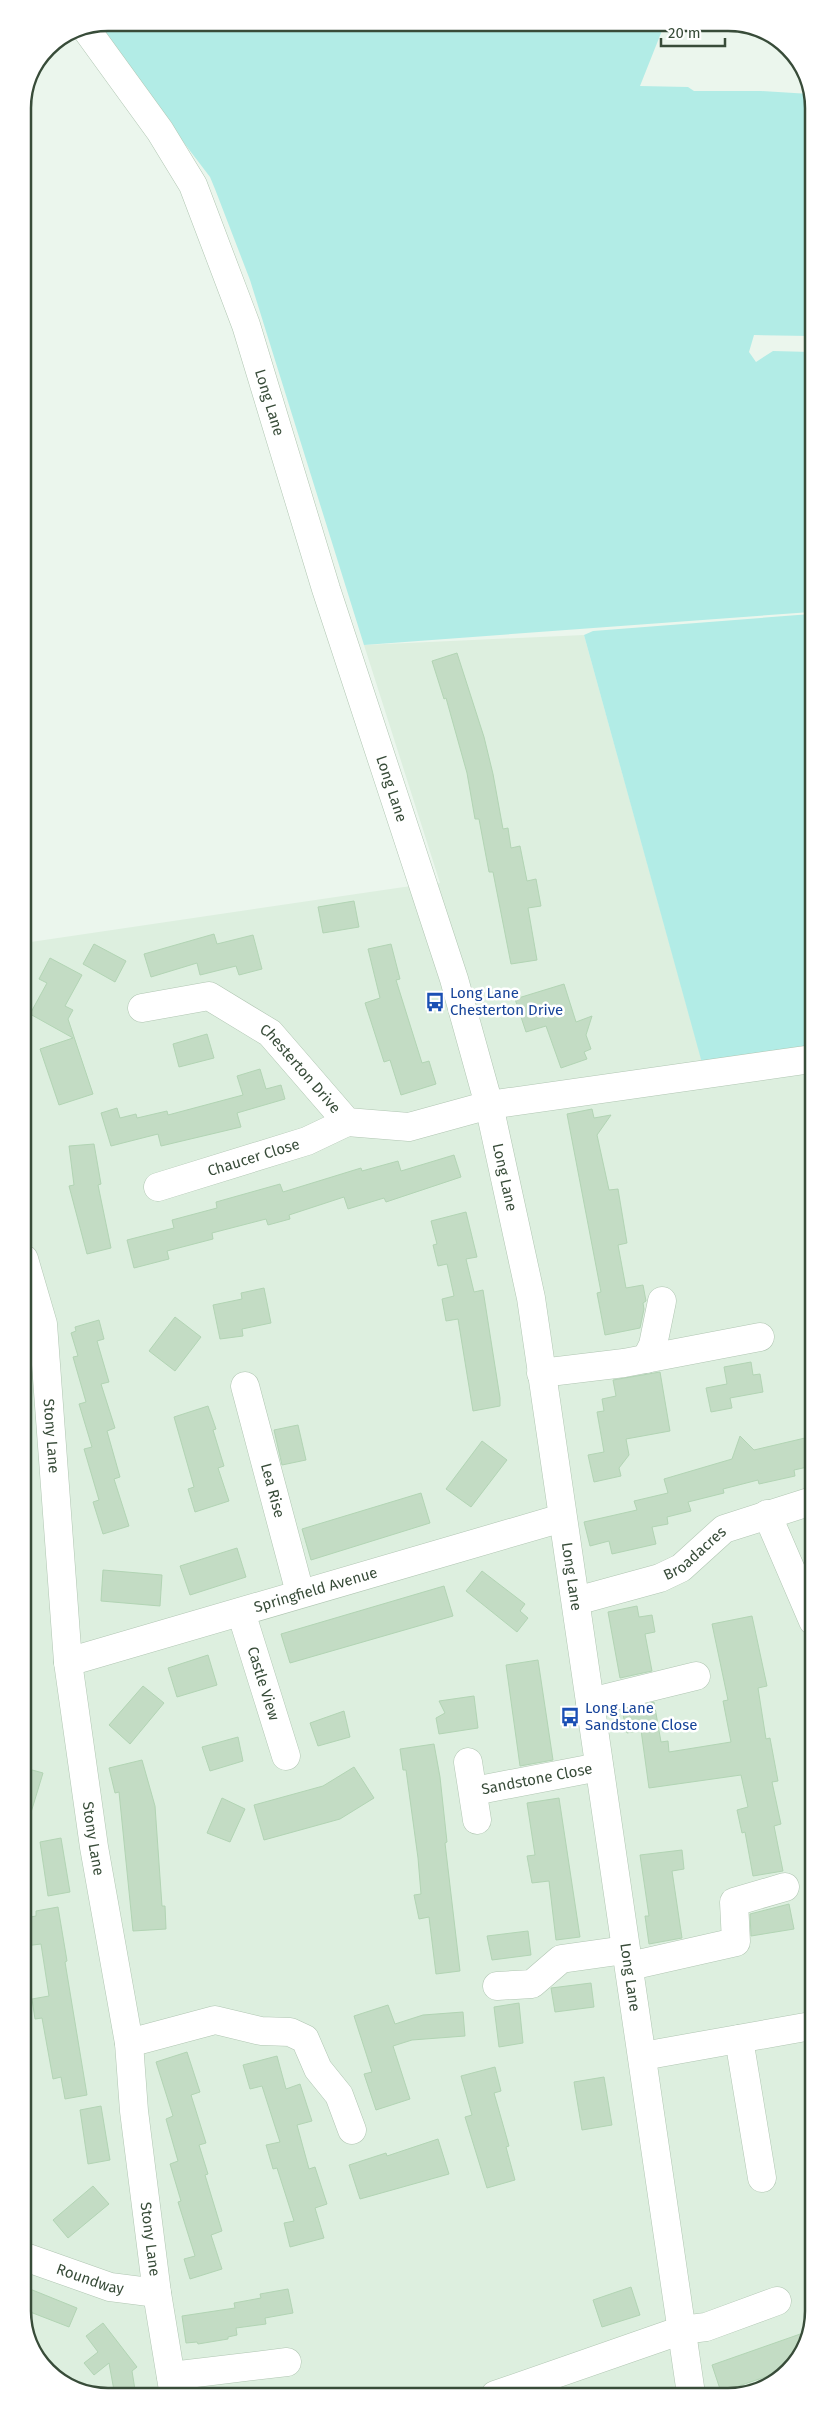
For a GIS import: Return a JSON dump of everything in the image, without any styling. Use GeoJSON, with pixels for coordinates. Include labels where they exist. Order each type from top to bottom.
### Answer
{"type":"FeatureCollection","features":[{"type":"Feature","properties":{"kind":"street","name":"Long Lane"},"geometry":{"type":"LineString","coordinates":[[90,34],[160,131],[193,185],[246,325],[326,589],[454,979],[489,1105],[531,1298],[690,2388]]}},
{"type":"Feature","properties":{"kind":"street","name":"Chesterton Drive"},"geometry":{"type":"LineString","coordinates":[[142,1008],[210,996],[270,1033],[347,1122],[409,1127],[489,1105],[805,1060]]}},
{"type":"Feature","properties":{"kind":"street","name":"Chaucer Close"},"geometry":{"type":"LineString","coordinates":[[158,1187],[307,1141],[347,1122]]}},
{"type":"Feature","properties":{"kind":"street"},"geometry":{"type":"LineString","coordinates":[[646,1359],[653,1345],[662,1301]]}},
{"type":"Feature","properties":{"kind":"street","name":"Stony Lane"},"geometry":{"type":"LineString","coordinates":[[31,1302],[44,1324],[68,1662],[94,1847],[129,2043],[134,2111],[157,2293],[173,2386],[287,2362]]}},
{"type":"Feature","properties":{"kind":"street"},"geometry":{"type":"LineString","coordinates":[[541,1373],[646,1359],[760,1337]]}},
{"type":"Feature","properties":{"kind":"street","name":"Lea Rise"},"geometry":{"type":"LineString","coordinates":[[245,1386],[300,1594]]}},
{"type":"Feature","properties":{"kind":"street","name":"Broadacres"},"geometry":{"type":"LineString","coordinates":[[576,1601],[660,1578],[681,1568],[724,1528],[805,1503]]}},
{"type":"Feature","properties":{"kind":"street"},"geometry":{"type":"LineString","coordinates":[[767,1514],[805,1604]]}},
{"type":"Feature","properties":{"kind":"street","name":"Springfield Avenue"},"geometry":{"type":"LineString","coordinates":[[68,1662],[562,1518]]}},
{"type":"Feature","properties":{"kind":"street","name":"Castle View"},"geometry":{"type":"LineString","coordinates":[[241,1612],[286,1756]]}},
{"type":"Feature","properties":{"kind":"street"},"geometry":{"type":"LineString","coordinates":[[590,1702],[696,1676]]}},
{"type":"Feature","properties":{"kind":"street","name":"Sandstone Close"},"geometry":{"type":"LineString","coordinates":[[468,1762],[477,1820]]}},
{"type":"Feature","properties":{"kind":"street","name":"Sandstone Close"},"geometry":{"type":"LineString","coordinates":[[474,1791],[599,1767]]}},
{"type":"Feature","properties":{"kind":"street"},"geometry":{"type":"LineString","coordinates":[[497,1986],[532,1984],[561,1959],[627,1958],[736,1942],[734,1902],[785,1887]]}},
{"type":"Feature","properties":{"kind":"street"},"geometry":{"type":"LineString","coordinates":[[129,2043],[215,2020],[261,2031],[290,2032],[305,2039],[318,2069],[340,2095],[352,2130]]}},
{"type":"Feature","properties":{"kind":"street"},"geometry":{"type":"LineString","coordinates":[[643,2056],[805,2027]]}},
{"type":"Feature","properties":{"kind":"street"},"geometry":{"type":"LineString","coordinates":[[739,2039],[762,2178]]}},
{"type":"Feature","properties":{"kind":"street","name":"Roundway"},"geometry":{"type":"LineString","coordinates":[[31,2258],[110,2287],[157,2293]]}},
{"type":"Feature","properties":{"kind":"street"},"geometry":{"type":"LineString","coordinates":[[515,2388],[682,2330],[706,2327],[777,2301]]}},
{"type":"Feature","properties":{"kind":"shaded area"},"geometry":{"type":"Polygon","coordinates":[[[662,31],[640,86],[688,87],[694,91],[761,91],[803,94],[805,109],[805,336],[754,335],[749,352],[756,362],[773,351],[805,352],[805,612],[364,645],[250,280],[210,177],[99,32],[662,31]]]}},
{"type":"Feature","properties":{"kind":"shaded area"},"geometry":{"type":"Polygon","coordinates":[[[805,614],[805,1049],[702,1063],[584,635],[593,631],[805,614]]]}},
{"type":"Feature","properties":{"kind":"shaded area"},"geometry":{"type":"Polygon","coordinates":[[[584,635],[707,1079],[805,1066],[805,2310],[801,2335],[789,2357],[770,2375],[747,2385],[727,2388],[104,2388],[84,2384],[62,2372],[44,2353],[34,2330],[31,2310],[31,942],[440,883],[364,645],[584,635]]]}},
{"type":"Feature","properties":{"kind":"building"},"geometry":{"type":"Polygon","coordinates":[[[457,653],[484,737],[503,829],[508,828],[511,848],[520,846],[527,881],[536,879],[541,906],[528,908],[537,960],[511,964],[493,872],[489,872],[479,819],[475,819],[467,773],[446,698],[444,699],[432,661],[457,653]]]}},
{"type":"Feature","properties":{"kind":"building"},"geometry":{"type":"Polygon","coordinates":[[[354,901],[359,927],[323,933],[318,907],[354,901]]]}},
{"type":"Feature","properties":{"kind":"building"},"geometry":{"type":"Polygon","coordinates":[[[214,934],[217,944],[253,935],[262,969],[239,975],[236,966],[200,975],[197,963],[151,977],[144,954],[214,934]]]}},
{"type":"Feature","properties":{"kind":"building"},"geometry":{"type":"Polygon","coordinates":[[[94,944],[126,961],[115,982],[83,964],[94,944]]]}},
{"type":"Feature","properties":{"kind":"building"},"geometry":{"type":"Polygon","coordinates":[[[391,944],[400,979],[396,980],[422,1063],[429,1061],[436,1084],[401,1095],[390,1060],[384,1062],[365,1003],[380,998],[368,949],[391,944]]]}},
{"type":"Feature","properties":{"kind":"building"},"geometry":{"type":"Polygon","coordinates":[[[50,958],[82,975],[65,1006],[73,1010],[68,1019],[93,1094],[59,1105],[40,1049],[73,1038],[31,1015],[47,983],[39,979],[50,958]]]}},
{"type":"Feature","properties":{"kind":"building"},"geometry":{"type":"Polygon","coordinates":[[[564,984],[576,1022],[592,1016],[586,1035],[591,1049],[584,1052],[587,1059],[561,1068],[546,1026],[526,1032],[515,999],[564,984]]]}},
{"type":"Feature","properties":{"kind":"building"},"geometry":{"type":"Polygon","coordinates":[[[207,1034],[214,1058],[179,1067],[173,1044],[207,1034]]]}},
{"type":"Feature","properties":{"kind":"building"},"geometry":{"type":"Polygon","coordinates":[[[260,1069],[266,1089],[281,1085],[285,1099],[237,1113],[241,1127],[161,1146],[158,1134],[111,1146],[101,1113],[117,1108],[120,1118],[136,1114],[137,1118],[167,1111],[168,1115],[243,1095],[237,1076],[260,1069]]]}},
{"type":"Feature","properties":{"kind":"building"},"geometry":{"type":"Polygon","coordinates":[[[592,1109],[594,1118],[611,1115],[597,1135],[609,1190],[618,1189],[627,1243],[618,1245],[626,1288],[643,1285],[646,1301],[643,1303],[644,1309],[640,1328],[605,1335],[597,1293],[601,1292],[567,1114],[592,1109]]]}},
{"type":"Feature","properties":{"kind":"building"},"geometry":{"type":"Polygon","coordinates":[[[94,1144],[101,1184],[98,1185],[111,1248],[87,1254],[69,1186],[74,1185],[69,1146],[94,1144]]]}},
{"type":"Feature","properties":{"kind":"building"},"geometry":{"type":"Polygon","coordinates":[[[454,1155],[461,1177],[386,1202],[384,1198],[348,1209],[344,1197],[289,1215],[290,1219],[268,1225],[266,1219],[212,1233],[213,1239],[167,1251],[169,1259],[134,1268],[127,1240],[174,1228],[172,1220],[217,1208],[216,1202],[280,1184],[283,1192],[361,1168],[362,1171],[398,1161],[401,1171],[454,1155]]]}},
{"type":"Feature","properties":{"kind":"building"},"geometry":{"type":"Polygon","coordinates":[[[466,1212],[477,1257],[466,1259],[474,1292],[483,1290],[500,1398],[500,1406],[473,1411],[458,1319],[446,1321],[442,1299],[454,1296],[447,1264],[438,1266],[433,1245],[437,1244],[431,1221],[466,1212]]]}},
{"type":"Feature","properties":{"kind":"building"},"geometry":{"type":"Polygon","coordinates":[[[264,1288],[271,1323],[242,1329],[243,1336],[220,1339],[213,1305],[242,1299],[241,1293],[264,1288]]]}},
{"type":"Feature","properties":{"kind":"building"},"geometry":{"type":"Polygon","coordinates":[[[175,1317],[201,1337],[175,1371],[149,1351],[175,1317]]]}},
{"type":"Feature","properties":{"kind":"building"},"geometry":{"type":"Polygon","coordinates":[[[99,1320],[104,1339],[97,1341],[109,1382],[101,1384],[115,1428],[107,1431],[120,1477],[114,1479],[129,1526],[103,1534],[93,1502],[99,1500],[84,1449],[92,1447],[79,1404],[86,1402],[73,1357],[78,1356],[71,1333],[76,1331],[75,1327],[99,1320]]]}},
{"type":"Feature","properties":{"kind":"building"},"geometry":{"type":"Polygon","coordinates":[[[751,1362],[753,1375],[760,1374],[763,1392],[730,1398],[732,1408],[711,1412],[706,1388],[727,1384],[724,1367],[751,1362]]]}},
{"type":"Feature","properties":{"kind":"building"},"geometry":{"type":"Polygon","coordinates":[[[660,1372],[670,1431],[626,1439],[629,1455],[619,1468],[621,1476],[594,1482],[588,1455],[604,1452],[597,1412],[604,1411],[602,1399],[616,1396],[613,1380],[660,1372]]]}},
{"type":"Feature","properties":{"kind":"building"},"geometry":{"type":"Polygon","coordinates":[[[208,1406],[216,1429],[213,1430],[224,1466],[218,1468],[229,1501],[195,1512],[188,1489],[194,1487],[174,1417],[208,1406]]]}},
{"type":"Feature","properties":{"kind":"building"},"geometry":{"type":"Polygon","coordinates":[[[298,1425],[306,1460],[282,1465],[274,1430],[298,1425]]]}},
{"type":"Feature","properties":{"kind":"building"},"geometry":{"type":"Polygon","coordinates":[[[740,1436],[754,1450],[805,1438],[805,1468],[794,1470],[795,1476],[759,1484],[758,1480],[723,1489],[724,1493],[688,1502],[691,1511],[667,1517],[668,1524],[652,1527],[656,1544],[612,1554],[609,1541],[590,1546],[584,1522],[637,1510],[634,1501],[668,1493],[664,1479],[732,1459],[740,1436]]]}},
{"type":"Feature","properties":{"kind":"building"},"geometry":{"type":"Polygon","coordinates":[[[482,1441],[507,1460],[471,1507],[446,1489],[482,1441]]]}},
{"type":"Feature","properties":{"kind":"building"},"geometry":{"type":"Polygon","coordinates":[[[421,1493],[430,1523],[311,1560],[302,1529],[421,1493]]]}},
{"type":"Feature","properties":{"kind":"building"},"geometry":{"type":"Polygon","coordinates":[[[237,1548],[246,1577],[190,1595],[180,1566],[237,1548]]]}},
{"type":"Feature","properties":{"kind":"building"},"geometry":{"type":"Polygon","coordinates":[[[103,1570],[162,1575],[160,1606],[101,1601],[103,1570]]]}},
{"type":"Feature","properties":{"kind":"building"},"geometry":{"type":"Polygon","coordinates":[[[482,1571],[525,1604],[520,1611],[528,1618],[517,1632],[466,1591],[482,1571]]]}},
{"type":"Feature","properties":{"kind":"building"},"geometry":{"type":"Polygon","coordinates":[[[444,1586],[453,1616],[290,1663],[281,1634],[444,1586]]]}},
{"type":"Feature","properties":{"kind":"building"},"geometry":{"type":"Polygon","coordinates":[[[637,1606],[639,1617],[652,1615],[655,1632],[645,1634],[652,1671],[620,1678],[608,1612],[637,1606]]]}},
{"type":"Feature","properties":{"kind":"building"},"geometry":{"type":"Polygon","coordinates":[[[752,1616],[767,1686],[758,1688],[766,1739],[770,1738],[778,1781],[772,1782],[781,1824],[774,1826],[783,1871],[753,1876],[745,1832],[742,1833],[737,1810],[748,1807],[741,1775],[649,1788],[641,1730],[627,1733],[622,1710],[654,1702],[661,1742],[668,1741],[669,1752],[731,1742],[723,1701],[728,1700],[712,1624],[752,1616]]]}},
{"type":"Feature","properties":{"kind":"building"},"geometry":{"type":"Polygon","coordinates":[[[208,1655],[217,1685],[177,1697],[168,1668],[208,1655]]]}},
{"type":"Feature","properties":{"kind":"building"},"geometry":{"type":"Polygon","coordinates":[[[538,1660],[553,1760],[520,1766],[506,1665],[538,1660]]]}},
{"type":"Feature","properties":{"kind":"building"},"geometry":{"type":"Polygon","coordinates":[[[143,1686],[164,1703],[130,1744],[109,1725],[143,1686]]]}},
{"type":"Feature","properties":{"kind":"building"},"geometry":{"type":"Polygon","coordinates":[[[474,1696],[478,1728],[439,1734],[436,1718],[445,1713],[439,1701],[474,1696]]]}},
{"type":"Feature","properties":{"kind":"building"},"geometry":{"type":"Polygon","coordinates":[[[344,1711],[350,1737],[318,1746],[310,1723],[344,1711]]]}},
{"type":"Feature","properties":{"kind":"building"},"geometry":{"type":"Polygon","coordinates":[[[238,1737],[243,1761],[210,1771],[202,1747],[238,1737]]]}},
{"type":"Feature","properties":{"kind":"building"},"geometry":{"type":"Polygon","coordinates":[[[434,1744],[440,1777],[447,1842],[445,1843],[460,1971],[436,1974],[429,1917],[419,1919],[414,1895],[421,1894],[418,1858],[406,1770],[403,1770],[400,1749],[434,1744]]]}},
{"type":"Feature","properties":{"kind":"building"},"geometry":{"type":"Polygon","coordinates":[[[142,1760],[155,1806],[162,1906],[165,1906],[166,1929],[133,1931],[119,1792],[115,1793],[109,1768],[142,1760]]]}},
{"type":"Feature","properties":{"kind":"building"},"geometry":{"type":"Polygon","coordinates":[[[354,1767],[374,1798],[340,1819],[264,1840],[254,1805],[323,1786],[354,1767]]]}},
{"type":"Feature","properties":{"kind":"building"},"geometry":{"type":"Polygon","coordinates":[[[31,1770],[43,1773],[31,1812],[31,1770]]]}},
{"type":"Feature","properties":{"kind":"building"},"geometry":{"type":"Polygon","coordinates":[[[222,1798],[245,1809],[230,1842],[207,1833],[222,1798]]]}},
{"type":"Feature","properties":{"kind":"building"},"geometry":{"type":"Polygon","coordinates":[[[559,1798],[580,1937],[556,1940],[549,1881],[532,1883],[527,1856],[535,1855],[527,1803],[559,1798]]]}},
{"type":"Feature","properties":{"kind":"building"},"geometry":{"type":"Polygon","coordinates":[[[61,1838],[70,1892],[48,1896],[40,1842],[61,1838]]]}},
{"type":"Feature","properties":{"kind":"building"},"geometry":{"type":"Polygon","coordinates":[[[682,1850],[684,1869],[672,1871],[682,1938],[649,1944],[645,1916],[649,1916],[640,1855],[682,1850]]]}},
{"type":"Feature","properties":{"kind":"building"},"geometry":{"type":"Polygon","coordinates":[[[789,1904],[794,1929],[751,1936],[750,1914],[789,1904]]]}},
{"type":"Feature","properties":{"kind":"building"},"geometry":{"type":"Polygon","coordinates":[[[58,1907],[87,2095],[65,2099],[61,2077],[53,2079],[42,2018],[35,2019],[32,1999],[49,1996],[41,1944],[31,1945],[31,1917],[36,1916],[36,1911],[58,1907]]]}},
{"type":"Feature","properties":{"kind":"building"},"geometry":{"type":"Polygon","coordinates":[[[528,1931],[531,1955],[492,1960],[487,1936],[528,1931]]]}},
{"type":"Feature","properties":{"kind":"building"},"geometry":{"type":"Polygon","coordinates":[[[591,1983],[594,2007],[555,2012],[551,1988],[591,1983]]]}},
{"type":"Feature","properties":{"kind":"building"},"geometry":{"type":"Polygon","coordinates":[[[519,2003],[523,2043],[499,2047],[494,2007],[519,2003]]]}},
{"type":"Feature","properties":{"kind":"building"},"geometry":{"type":"Polygon","coordinates":[[[388,2005],[395,2024],[423,2015],[463,2012],[465,2036],[412,2040],[393,2046],[410,2099],[376,2110],[364,2074],[372,2072],[354,2016],[388,2005]]]}},
{"type":"Feature","properties":{"kind":"building"},"geometry":{"type":"Polygon","coordinates":[[[187,2052],[200,2092],[191,2095],[206,2143],[199,2145],[208,2174],[205,2175],[222,2231],[211,2235],[222,2269],[190,2279],[184,2259],[195,2256],[178,2202],[181,2201],[170,2164],[178,2161],[166,2119],[173,2116],[156,2062],[187,2052]]]}},
{"type":"Feature","properties":{"kind":"building"},"geometry":{"type":"Polygon","coordinates":[[[277,2056],[286,2089],[300,2084],[312,2121],[297,2125],[309,2169],[315,2167],[327,2204],[315,2208],[324,2238],[290,2247],[284,2223],[294,2221],[277,2168],[273,2169],[266,2145],[280,2142],[262,2086],[250,2089],[243,2065],[277,2056]]]}},
{"type":"Feature","properties":{"kind":"building"},"geometry":{"type":"Polygon","coordinates":[[[495,2067],[501,2091],[494,2093],[509,2146],[506,2147],[515,2180],[487,2188],[465,2117],[472,2115],[461,2076],[495,2067]]]}},
{"type":"Feature","properties":{"kind":"building"},"geometry":{"type":"Polygon","coordinates":[[[604,2077],[612,2125],[582,2130],[574,2082],[604,2077]]]}},
{"type":"Feature","properties":{"kind":"building"},"geometry":{"type":"Polygon","coordinates":[[[101,2106],[110,2160],[88,2164],[80,2110],[101,2106]]]}},
{"type":"Feature","properties":{"kind":"building"},"geometry":{"type":"Polygon","coordinates":[[[438,2139],[449,2174],[360,2199],[349,2165],[386,2153],[387,2156],[438,2139]]]}},
{"type":"Feature","properties":{"kind":"building"},"geometry":{"type":"Polygon","coordinates":[[[93,2186],[109,2204],[68,2238],[53,2220],[93,2186]]]}},
{"type":"Feature","properties":{"kind":"building"},"geometry":{"type":"Polygon","coordinates":[[[631,2287],[640,2315],[602,2327],[593,2300],[631,2287]]]}},
{"type":"Feature","properties":{"kind":"building"},"geometry":{"type":"Polygon","coordinates":[[[31,2289],[77,2308],[69,2327],[31,2312],[31,2289]]]}},
{"type":"Feature","properties":{"kind":"building"},"geometry":{"type":"Polygon","coordinates":[[[288,2289],[293,2313],[265,2318],[266,2324],[236,2328],[237,2335],[228,2337],[228,2339],[198,2344],[197,2342],[186,2343],[182,2316],[235,2308],[234,2303],[261,2298],[260,2294],[288,2289]]]}},
{"type":"Feature","properties":{"kind":"building"},"geometry":{"type":"Polygon","coordinates":[[[103,2323],[137,2367],[132,2371],[135,2388],[114,2388],[109,2363],[94,2375],[84,2363],[98,2352],[86,2336],[103,2323]]]}},
{"type":"Feature","properties":{"kind":"building"},"geometry":{"type":"Polygon","coordinates":[[[801,2334],[789,2357],[768,2376],[735,2387],[720,2388],[712,2365],[801,2334]]]}},
{"type":"Feature","properties":{"kind":"place","name":"Long Lane Chesterton Drive"},"geometry":{"type":"Point","coordinates":[435,1002]}},
{"type":"Feature","properties":{"kind":"place","name":"Long Lane Sandstone Close"},"geometry":{"type":"Point","coordinates":[570,1717]}}]}
